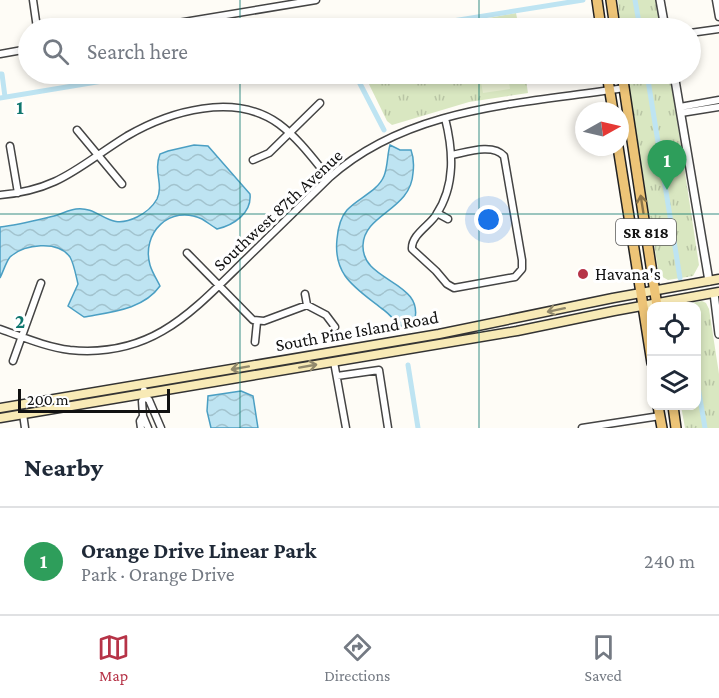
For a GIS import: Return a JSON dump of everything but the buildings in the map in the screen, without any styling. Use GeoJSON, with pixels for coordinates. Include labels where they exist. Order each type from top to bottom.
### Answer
{"type":"FeatureCollection","features":[{"type":"Feature","properties":{"kind":"main road"},"geometry":{"type":"LineString","coordinates":[[597,0],[600,18]]}},
{"type":"Feature","properties":{"kind":"main road"},"geometry":{"type":"LineString","coordinates":[[611,0],[614,18]]}},
{"type":"Feature","properties":{"kind":"main road"},"geometry":{"type":"LineString","coordinates":[[609,84],[612,102]]}},
{"type":"Feature","properties":{"kind":"main road","name":"SR 818"},"geometry":{"type":"LineString","coordinates":[[623,84],[660,290],[658,302]]}},
{"type":"Feature","properties":{"kind":"main road","name":"SR 818"},"geometry":{"type":"LineString","coordinates":[[619,156],[650,356]]}},
{"type":"Feature","properties":{"kind":"main road","name":"South Pine Island Road"},"geometry":{"type":"LineString","coordinates":[[0,408],[144,392],[271,362],[439,334],[719,279]]}},
{"type":"Feature","properties":{"kind":"main road","name":"South Pine Island Road"},"geometry":{"type":"LineString","coordinates":[[664,302],[716,293]]}},
{"type":"Feature","properties":{"kind":"main road","name":"South Pine Island Road"},"geometry":{"type":"LineString","coordinates":[[0,418],[516,331],[647,306]]}},
{"type":"Feature","properties":{"kind":"main road"},"geometry":{"type":"LineString","coordinates":[[271,362],[272,372]]}},
{"type":"Feature","properties":{"kind":"main road"},"geometry":{"type":"LineString","coordinates":[[659,410],[662,428]]}},
{"type":"Feature","properties":{"kind":"main road"},"geometry":{"type":"LineString","coordinates":[[674,410],[676,428]]}},
{"type":"Feature","properties":{"kind":"street"},"geometry":{"type":"LineString","coordinates":[[33,0],[36,18]]}},
{"type":"Feature","properties":{"kind":"street"},"geometry":{"type":"LineString","coordinates":[[208,18],[316,0]]}},
{"type":"Feature","properties":{"kind":"street"},"geometry":{"type":"LineString","coordinates":[[660,0],[663,18]]}},
{"type":"Feature","properties":{"kind":"street"},"geometry":{"type":"LineString","coordinates":[[716,0],[719,17]]}},
{"type":"Feature","properties":{"kind":"street"},"geometry":{"type":"LineString","coordinates":[[701,31],[719,29]]}},
{"type":"Feature","properties":{"kind":"street"},"geometry":{"type":"LineString","coordinates":[[0,54],[18,51]]}},
{"type":"Feature","properties":{"kind":"street"},"geometry":{"type":"LineString","coordinates":[[676,84],[709,281]]}},
{"type":"Feature","properties":{"kind":"street","name":"Southwest 87th Avenue"},"geometry":{"type":"LineString","coordinates":[[0,329],[70,350],[105,350],[128,346],[151,338],[175,325],[219,286],[329,178],[351,160],[379,143],[416,126],[445,118],[624,88]]}},
{"type":"Feature","properties":{"kind":"street"},"geometry":{"type":"LineString","coordinates":[[680,110],[719,100]]}},
{"type":"Feature","properties":{"kind":"street"},"geometry":{"type":"LineString","coordinates":[[254,160],[269,153],[320,103]]}},
{"type":"Feature","properties":{"kind":"street"},"geometry":{"type":"LineString","coordinates":[[0,195],[43,187],[64,178],[126,137],[169,118],[214,108],[233,107],[257,112],[273,120],[289,133],[329,178]]}},
{"type":"Feature","properties":{"kind":"street"},"geometry":{"type":"LineString","coordinates":[[680,110],[719,107]]}},
{"type":"Feature","properties":{"kind":"street"},"geometry":{"type":"LineString","coordinates":[[445,118],[452,155],[448,183],[438,213],[411,246],[450,286],[457,288],[511,279],[522,269],[522,260],[502,153],[491,149],[452,155]]}},
{"type":"Feature","properties":{"kind":"street"},"geometry":{"type":"LineString","coordinates":[[77,129],[122,184]]}},
{"type":"Feature","properties":{"kind":"street"},"geometry":{"type":"LineString","coordinates":[[10,146],[18,193]]}},
{"type":"Feature","properties":{"kind":"street"},"geometry":{"type":"LineString","coordinates":[[438,213],[448,219]]}},
{"type":"Feature","properties":{"kind":"street"},"geometry":{"type":"LineString","coordinates":[[187,253],[249,317],[257,322]]}},
{"type":"Feature","properties":{"kind":"street"},"geometry":{"type":"LineString","coordinates":[[13,361],[41,283]]}},
{"type":"Feature","properties":{"kind":"street"},"geometry":{"type":"LineString","coordinates":[[716,293],[719,334]]}},
{"type":"Feature","properties":{"kind":"street"},"geometry":{"type":"LineString","coordinates":[[305,294],[307,305]]}},
{"type":"Feature","properties":{"kind":"street"},"geometry":{"type":"LineString","coordinates":[[257,322],[307,305],[326,315],[335,327]]}},
{"type":"Feature","properties":{"kind":"street"},"geometry":{"type":"LineString","coordinates":[[255,342],[257,322]]}},
{"type":"Feature","properties":{"kind":"street"},"geometry":{"type":"LineString","coordinates":[[334,362],[346,428]]}},
{"type":"Feature","properties":{"kind":"street"},"geometry":{"type":"LineString","coordinates":[[337,376],[379,370],[388,428]]}},
{"type":"Feature","properties":{"kind":"street"},"geometry":{"type":"LineString","coordinates":[[144,392],[143,416],[148,428]]}},
{"type":"Feature","properties":{"kind":"street"},"geometry":{"type":"LineString","coordinates":[[144,392],[161,428]]}},
{"type":"Feature","properties":{"kind":"street"},"geometry":{"type":"LineString","coordinates":[[23,414],[25,428]]}},
{"type":"Feature","properties":{"kind":"street"},"geometry":{"type":"LineString","coordinates":[[141,428],[140,422],[143,416]]}},
{"type":"Feature","properties":{"kind":"street"},"geometry":{"type":"LineString","coordinates":[[582,428],[660,416]]}},
{"type":"Feature","properties":{"kind":"green space"},"geometry":{"type":"Polygon","coordinates":[[[618,0],[658,0],[661,18],[619,18],[618,0]]]}},
{"type":"Feature","properties":{"kind":"green space"},"geometry":{"type":"Polygon","coordinates":[[[516,13],[517,18],[489,18],[516,13]]]}},
{"type":"Feature","properties":{"kind":"green space"},"geometry":{"type":"Polygon","coordinates":[[[369,84],[527,84],[528,93],[469,102],[392,125],[387,121],[369,84]]]}},
{"type":"Feature","properties":{"kind":"green space"},"geometry":{"type":"Polygon","coordinates":[[[481,84],[509,84],[510,89],[483,93],[481,84]]]}},
{"type":"Feature","properties":{"kind":"green space"},"geometry":{"type":"Polygon","coordinates":[[[629,84],[672,84],[699,265],[693,276],[668,280],[659,275],[629,84]]]}},
{"type":"Feature","properties":{"kind":"green space"},"geometry":{"type":"Polygon","coordinates":[[[702,301],[706,303],[709,309],[719,374],[719,428],[685,428],[682,410],[701,410],[701,302],[696,302],[702,301]]]}},
{"type":"Feature","properties":{"kind":"water"},"geometry":{"type":"Polygon","coordinates":[[[194,145],[208,146],[250,194],[250,201],[241,217],[230,225],[217,229],[202,219],[190,215],[179,215],[161,224],[154,232],[148,253],[151,268],[160,286],[145,300],[125,309],[84,317],[68,306],[78,284],[70,257],[58,248],[49,246],[32,247],[16,253],[10,257],[0,278],[0,227],[21,224],[76,209],[92,211],[118,222],[137,217],[148,210],[157,199],[160,154],[194,145]]]}},
{"type":"Feature","properties":{"kind":"water"},"geometry":{"type":"Polygon","coordinates":[[[390,145],[400,150],[411,150],[414,164],[410,185],[397,204],[371,226],[365,235],[363,245],[365,257],[372,267],[403,289],[411,298],[415,309],[414,323],[401,327],[387,312],[348,280],[339,263],[337,252],[338,231],[343,216],[381,181],[390,145]]]}},
{"type":"Feature","properties":{"kind":"water"},"geometry":{"type":"Polygon","coordinates":[[[241,391],[253,396],[258,428],[211,428],[207,411],[208,396],[241,391]]]}},
{"type":"Feature","properties":{"kind":"waterway"},"geometry":{"type":"LineString","coordinates":[[471,18],[583,0]]}},
{"type":"Feature","properties":{"kind":"waterway"},"geometry":{"type":"LineString","coordinates":[[635,0],[638,18]]}},
{"type":"Feature","properties":{"kind":"waterway"},"geometry":{"type":"LineString","coordinates":[[0,74],[2,74],[5,97]]}},
{"type":"Feature","properties":{"kind":"waterway"},"geometry":{"type":"LineString","coordinates":[[0,98],[85,84]]}},
{"type":"Feature","properties":{"kind":"waterway"},"geometry":{"type":"LineString","coordinates":[[360,84],[384,130]]}},
{"type":"Feature","properties":{"kind":"waterway"},"geometry":{"type":"LineString","coordinates":[[649,84],[680,278]]}},
{"type":"Feature","properties":{"kind":"waterway"},"geometry":{"type":"LineString","coordinates":[[408,365],[418,428]]}},
{"type":"Feature","properties":{"kind":"waterway"},"geometry":{"type":"LineString","coordinates":[[701,404],[705,428]]}},
{"type":"Feature","properties":{"kind":"place","name":"Orange Drive Linear Park"},"geometry":{"type":"Point","coordinates":[667,190]}},
{"type":"Feature","properties":{"kind":"place","name":"Havana's"},"geometry":{"type":"Point","coordinates":[583,274]}}]}
